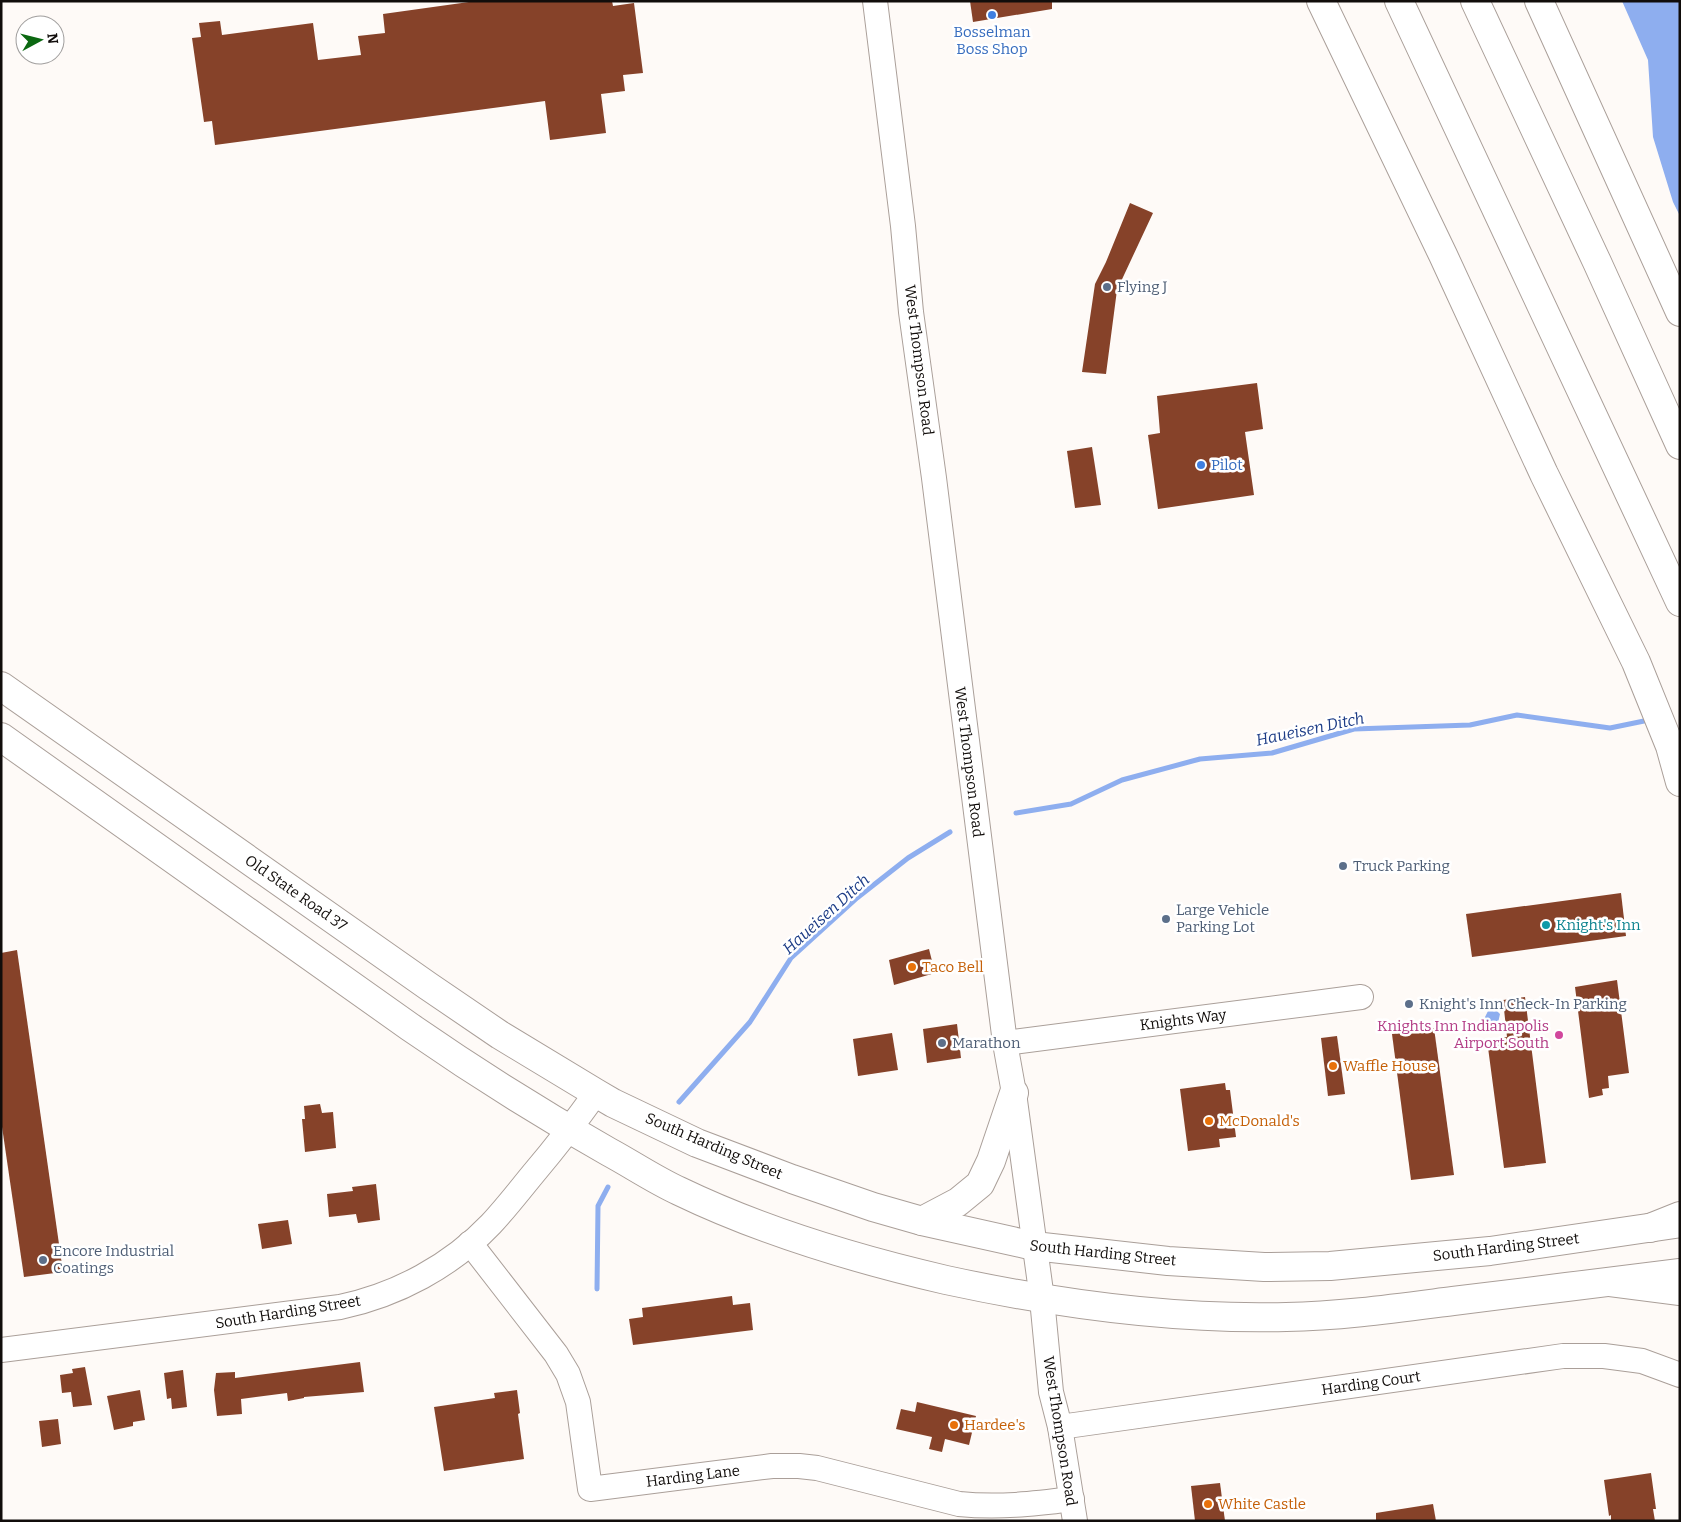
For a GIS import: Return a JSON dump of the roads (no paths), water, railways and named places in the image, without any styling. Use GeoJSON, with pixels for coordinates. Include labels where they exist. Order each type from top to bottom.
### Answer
{"type":"FeatureCollection","features":[{"type":"Feature","properties":{"kind":"main road"},"geometry":{"type":"LineString","coordinates":[[1322,1],[1443,255],[1544,474],[1636,662],[1670,746],[1680,782]]}},
{"type":"Feature","properties":{"kind":"main road"},"geometry":{"type":"LineString","coordinates":[[1399,1],[1680,602]]}},
{"type":"Feature","properties":{"kind":"main road"},"geometry":{"type":"LineString","coordinates":[[1475,1],[1680,445]]}},
{"type":"Feature","properties":{"kind":"main road"},"geometry":{"type":"LineString","coordinates":[[1497,1],[1597,262]]}},
{"type":"Feature","properties":{"kind":"main road"},"geometry":{"type":"LineString","coordinates":[[1539,1],[1680,312]]}},
{"type":"Feature","properties":{"kind":"main road","name":"Old State Road 37"},"geometry":{"type":"LineString","coordinates":[[1,686],[500,1035],[596,1093]]}},
{"type":"Feature","properties":{"kind":"main road"},"geometry":{"type":"LineString","coordinates":[[1,737],[418,1033],[570,1130],[677,1190],[743,1220],[827,1249],[886,1266],[984,1288],[1042,1298],[1195,1316],[1285,1317],[1356,1313],[1680,1272]]}},
{"type":"Feature","properties":{"kind":"main road","name":"South Harding Street"},"geometry":{"type":"LineString","coordinates":[[596,1093],[697,1143],[801,1182],[922,1221],[1034,1246],[1168,1261],[1264,1267],[1330,1266],[1490,1251],[1680,1223]]}},
{"type":"Feature","properties":{"kind":"main road"},"geometry":{"type":"LineString","coordinates":[[922,1221],[958,1202],[980,1184],[991,1161],[1014,1093]]}},
{"type":"Feature","properties":{"kind":"main road"},"geometry":{"type":"LineString","coordinates":[[1650,1228],[1680,1216]]}},
{"type":"Feature","properties":{"kind":"main road"},"geometry":{"type":"LineString","coordinates":[[1610,1282],[1680,1291]]}},
{"type":"Feature","properties":{"kind":"street","name":"West Thompson Road"},"geometry":{"type":"LineString","coordinates":[[874,1],[903,226],[911,312],[934,478],[1005,1042],[1014,1093],[1042,1298],[1051,1392],[1060,1427],[1073,1510]]}},
{"type":"Feature","properties":{"kind":"street","name":"Knights Way"},"geometry":{"type":"LineString","coordinates":[[1005,1042],[1361,997]]}},
{"type":"Feature","properties":{"kind":"street","name":"South Harding Street"},"geometry":{"type":"LineString","coordinates":[[1,1350],[347,1305],[385,1294],[406,1285],[433,1270],[470,1243],[502,1213],[570,1130],[596,1093]]}},
{"type":"Feature","properties":{"kind":"street","name":"Harding Lane"},"geometry":{"type":"LineString","coordinates":[[470,1243],[556,1354],[568,1374],[578,1402],[590,1489],[792,1465],[816,1468],[959,1504],[1073,1510]]}},
{"type":"Feature","properties":{"kind":"street","name":"Harding Court"},"geometry":{"type":"LineString","coordinates":[[1060,1427],[1563,1356],[1604,1356],[1642,1361],[1680,1374]]}},
{"type":"Feature","properties":{"kind":"water"},"geometry":{"type":"Polygon","coordinates":[[[1622,1],[1680,1],[1680,216],[1673,202],[1653,137],[1648,60],[1622,1]]]}},
{"type":"Feature","properties":{"kind":"water"},"geometry":{"type":"Polygon","coordinates":[[[1495,1009],[1500,1014],[1498,1023],[1488,1031],[1480,1031],[1476,1027],[1477,1023],[1484,1019],[1488,1011],[1495,1009]]]}},
{"type":"Feature","properties":{"kind":"waterway","name":"Haueisen Ditch"},"geometry":{"type":"LineString","coordinates":[[1016,813],[1071,804],[1122,780],[1200,759],[1272,753],[1354,729],[1470,725],[1517,715],[1610,728],[1644,721]]}},
{"type":"Feature","properties":{"kind":"waterway","name":"Haueisen Ditch"},"geometry":{"type":"LineString","coordinates":[[679,1102],[750,1022],[791,958],[857,898],[908,858],[950,832]]}},
{"type":"Feature","properties":{"kind":"waterway","name":"Haueisen Ditch"},"geometry":{"type":"LineString","coordinates":[[597,1289],[598,1206],[608,1187]]}},
{"type":"Feature","properties":{"kind":"place","name":"Bosselman Boss Shop"},"geometry":{"type":"Point","coordinates":[992,15]}},
{"type":"Feature","properties":{"kind":"place","name":"Flying J"},"geometry":{"type":"Point","coordinates":[1107,287]}},
{"type":"Feature","properties":{"kind":"place","name":"Pilot"},"geometry":{"type":"Point","coordinates":[1201,465]}},
{"type":"Feature","properties":{"kind":"place","name":"Truck Parking"},"geometry":{"type":"Point","coordinates":[1343,866]}},
{"type":"Feature","properties":{"kind":"place","name":"Large Vehicle Parking Lot"},"geometry":{"type":"Point","coordinates":[1166,919]}},
{"type":"Feature","properties":{"kind":"place","name":"Knight's Inn"},"geometry":{"type":"Point","coordinates":[1546,925]}},
{"type":"Feature","properties":{"kind":"place","name":"Taco Bell"},"geometry":{"type":"Point","coordinates":[912,967]}},
{"type":"Feature","properties":{"kind":"place","name":"Knight's Inn Check-In Parking"},"geometry":{"type":"Point","coordinates":[1409,1004]}},
{"type":"Feature","properties":{"kind":"place","name":"Knights Inn Indianapolis Airport South"},"geometry":{"type":"Point","coordinates":[1559,1035]}},
{"type":"Feature","properties":{"kind":"place","name":"Marathon"},"geometry":{"type":"Point","coordinates":[942,1043]}},
{"type":"Feature","properties":{"kind":"place","name":"Waffle House"},"geometry":{"type":"Point","coordinates":[1333,1066]}},
{"type":"Feature","properties":{"kind":"place","name":"McDonald's"},"geometry":{"type":"Point","coordinates":[1209,1121]}},
{"type":"Feature","properties":{"kind":"place","name":"Encore Industrial Coatings"},"geometry":{"type":"Point","coordinates":[43,1260]}},
{"type":"Feature","properties":{"kind":"place","name":"Hardee's"},"geometry":{"type":"Point","coordinates":[954,1425]}},
{"type":"Feature","properties":{"kind":"place","name":"White Castle"},"geometry":{"type":"Point","coordinates":[1208,1504]}}]}
